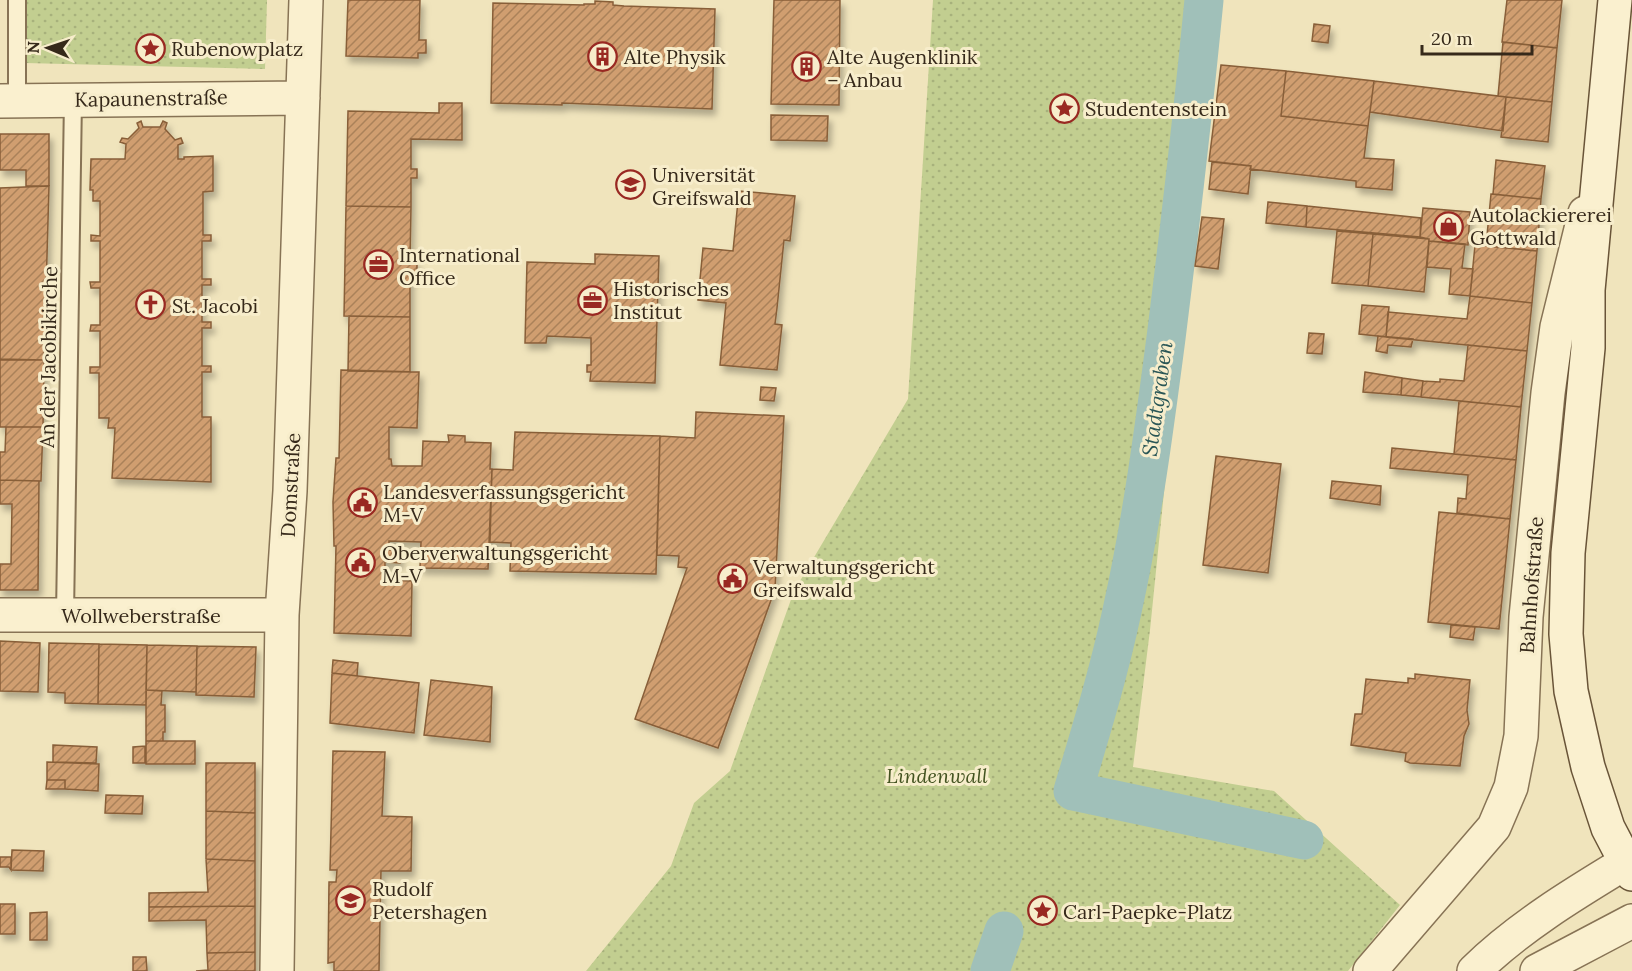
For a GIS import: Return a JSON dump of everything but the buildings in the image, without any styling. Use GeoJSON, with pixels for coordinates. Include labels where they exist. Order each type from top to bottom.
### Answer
{"type":"FeatureCollection","features":[{"type":"Feature","properties":{"kind":"street","name":"Domstraße"},"geometry":{"type":"LineString","coordinates":[[277,971],[282,615],[290,491],[306,0]]}},
{"type":"Feature","properties":{"kind":"street","name":"Bahnhofstraße"},"geometry":{"type":"LineString","coordinates":[[1474,971],[1484,960],[1554,907],[1629,869],[1608,828],[1588,767],[1571,691],[1566,634],[1568,553],[1588,348],[1588,291],[1600,156],[1615,57],[1615,0]]}},
{"type":"Feature","properties":{"kind":"street","name":"Kapaunenstraße"},"geometry":{"type":"LineString","coordinates":[[8,100],[303,98]]}},
{"type":"Feature","properties":{"kind":"street","name":"Bahnhofstraße"},"geometry":{"type":"LineString","coordinates":[[1370,971],[1494,827],[1510,787],[1521,736],[1526,617],[1548,393],[1557,327],[1600,156]]}},
{"type":"Feature","properties":{"kind":"street","name":"Wollweberstraße"},"geometry":{"type":"LineString","coordinates":[[0,615],[282,615]]}},
{"type":"Feature","properties":{"kind":"street"},"geometry":{"type":"LineString","coordinates":[[1537,971],[1632,921]]}},
{"type":"Feature","properties":{"kind":"lane"},"geometry":{"type":"LineString","coordinates":[[8,100],[17,0]]}},
{"type":"Feature","properties":{"kind":"lane","name":"An der Jacobikirche"},"geometry":{"type":"LineString","coordinates":[[65,615],[74,99]]}},
{"type":"Feature","properties":{"kind":"green space","name":"Rubenowplatz"},"geometry":{"type":"Polygon","coordinates":[[[27,0],[267,0],[265,69],[25,63],[27,0]]]}},
{"type":"Feature","properties":{"kind":"green space","name":"Lindenwall"},"geometry":{"type":"Polygon","coordinates":[[[933,0],[1214,0],[1150,630],[1133,767],[1274,791],[1400,905],[1348,971],[586,971],[671,866],[694,803],[730,771],[794,591],[908,399],[933,0]]]}},
{"type":"Feature","properties":{"kind":"waterway","name":"Stadtgraben"},"geometry":{"type":"LineString","coordinates":[[1204,0],[1171,296],[1142,509],[1117,634],[1073,791],[1304,840]]}},
{"type":"Feature","properties":{"kind":"waterway","name":"Stadtgraben"},"geometry":{"type":"LineString","coordinates":[[990,971],[1004,931]]}},
{"type":"Feature","properties":{"kind":"place","name":"Rubenowplatz"},"geometry":{"type":"Point","coordinates":[150,48]}},
{"type":"Feature","properties":{"kind":"place","name":"Alte Physik"},"geometry":{"type":"Point","coordinates":[603,56]}},
{"type":"Feature","properties":{"kind":"place","name":"Alte Augenklinik – Anbau"},"geometry":{"type":"Point","coordinates":[806,67]}},
{"type":"Feature","properties":{"kind":"place","name":"Studentenstein"},"geometry":{"type":"Point","coordinates":[1064,108]}},
{"type":"Feature","properties":{"kind":"place","name":"Universität Greifswald"},"geometry":{"type":"Point","coordinates":[631,185]}},
{"type":"Feature","properties":{"kind":"place","name":"Autolackiererei Gottwald"},"geometry":{"type":"Point","coordinates":[1449,226]}},
{"type":"Feature","properties":{"kind":"place","name":"International Office"},"geometry":{"type":"Point","coordinates":[378,265]}},
{"type":"Feature","properties":{"kind":"place","name":"Historisches Institut"},"geometry":{"type":"Point","coordinates":[592,300]}},
{"type":"Feature","properties":{"kind":"place","name":"St. Jacobi"},"geometry":{"type":"Point","coordinates":[151,305]}},
{"type":"Feature","properties":{"kind":"place","name":"Landesverfassungsgericht M-V"},"geometry":{"type":"Point","coordinates":[362,503]}},
{"type":"Feature","properties":{"kind":"place","name":"Oberverwaltungsgericht M-V"},"geometry":{"type":"Point","coordinates":[361,563]}},
{"type":"Feature","properties":{"kind":"place","name":"Verwaltungsgericht Greifswald"},"geometry":{"type":"Point","coordinates":[732,578]}},
{"type":"Feature","properties":{"kind":"place","name":"Rudolf Petershagen"},"geometry":{"type":"Point","coordinates":[351,900]}},
{"type":"Feature","properties":{"kind":"place","name":"Carl-Paepke-Platz"},"geometry":{"type":"Point","coordinates":[1042,911]}}]}
